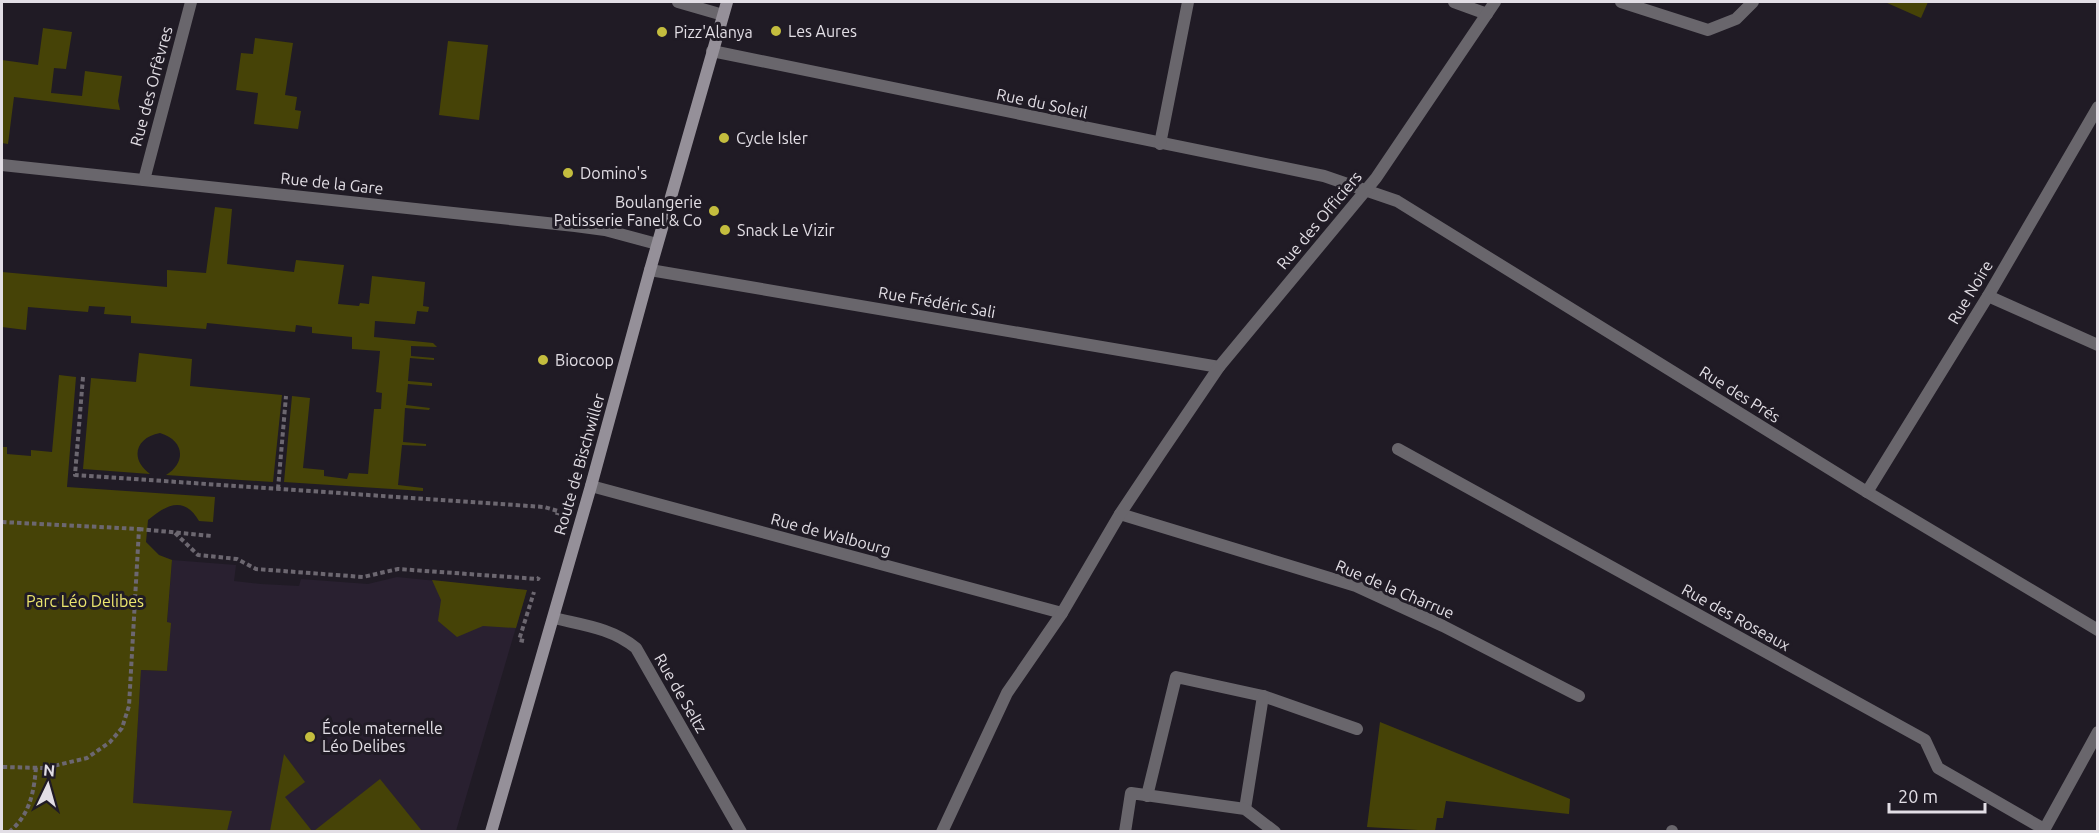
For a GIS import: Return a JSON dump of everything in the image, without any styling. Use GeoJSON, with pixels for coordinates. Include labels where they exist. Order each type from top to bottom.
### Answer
{"type":"FeatureCollection","features":[{"type":"Feature","properties":{"kind":"main road","name":"Route de Bischwiller"},"geometry":{"type":"LineString","coordinates":[[491,831],[554,618],[657,244],[727,2]]}},
{"type":"Feature","properties":{"kind":"street","name":"Rue des Orfèvres"},"geometry":{"type":"LineString","coordinates":[[144,180],[191,2]]}},
{"type":"Feature","properties":{"kind":"street"},"geometry":{"type":"LineString","coordinates":[[678,2],[723,15]]}},
{"type":"Feature","properties":{"kind":"street"},"geometry":{"type":"LineString","coordinates":[[1160,144],[1188,2]]}},
{"type":"Feature","properties":{"kind":"street"},"geometry":{"type":"LineString","coordinates":[[1454,2],[1486,14]]}},
{"type":"Feature","properties":{"kind":"street","name":"Rue des Officiers"},"geometry":{"type":"LineString","coordinates":[[1120,514],[1219,367],[1376,178],[1495,2]]}},
{"type":"Feature","properties":{"kind":"street"},"geometry":{"type":"LineString","coordinates":[[1621,2],[1708,30],[1736,19],[1753,2]]}},
{"type":"Feature","properties":{"kind":"street","name":"Rue du Soleil"},"geometry":{"type":"LineString","coordinates":[[712,51],[1324,176],[1364,190]]}},
{"type":"Feature","properties":{"kind":"street","name":"Rue Noire"},"geometry":{"type":"LineString","coordinates":[[1867,492],[1988,296],[2097,107]]}},
{"type":"Feature","properties":{"kind":"street","name":"Rue de la Gare"},"geometry":{"type":"LineString","coordinates":[[2,165],[575,226],[605,230],[657,244]]}},
{"type":"Feature","properties":{"kind":"street","name":"Rue des Prés"},"geometry":{"type":"LineString","coordinates":[[1364,190],[1397,201],[1867,492],[2097,630]]}},
{"type":"Feature","properties":{"kind":"street","name":"Rue Frédéric Sali"},"geometry":{"type":"LineString","coordinates":[[650,270],[1219,367]]}},
{"type":"Feature","properties":{"kind":"street"},"geometry":{"type":"LineString","coordinates":[[1988,296],[2097,345]]}},
{"type":"Feature","properties":{"kind":"street","name":"Rue des Roseaux"},"geometry":{"type":"LineString","coordinates":[[1398,449],[1925,740],[1938,768],[2044,830]]}},
{"type":"Feature","properties":{"kind":"street","name":"Rue de Walbourg"},"geometry":{"type":"LineString","coordinates":[[591,486],[1062,613]]}},
{"type":"Feature","properties":{"kind":"street"},"geometry":{"type":"LineString","coordinates":[[942,831],[1007,693],[1062,613],[1120,514]]}},
{"type":"Feature","properties":{"kind":"street","name":"Rue de la Charrue"},"geometry":{"type":"LineString","coordinates":[[1120,514],[1356,586],[1443,626],[1579,696]]}},
{"type":"Feature","properties":{"kind":"street","name":"Rue de Seltz"},"geometry":{"type":"LineString","coordinates":[[554,618],[623,637],[636,648],[741,831]]}},
{"type":"Feature","properties":{"kind":"street"},"geometry":{"type":"LineString","coordinates":[[1147,796],[1176,677],[1263,696],[1357,729]]}},
{"type":"Feature","properties":{"kind":"street"},"geometry":{"type":"LineString","coordinates":[[1245,809],[1263,696]]}},
{"type":"Feature","properties":{"kind":"street"},"geometry":{"type":"LineString","coordinates":[[2044,830],[2097,732]]}},
{"type":"Feature","properties":{"kind":"street"},"geometry":{"type":"LineString","coordinates":[[1125,831],[1131,793],[1245,809],[1275,831]]}},
{"type":"Feature","properties":{"kind":"path"},"geometry":{"type":"LineString","coordinates":[[84,377],[75,475],[544,507],[558,511],[555,522]]}},
{"type":"Feature","properties":{"kind":"path"},"geometry":{"type":"LineString","coordinates":[[278,489],[286,396]]}},
{"type":"Feature","properties":{"kind":"path"},"geometry":{"type":"LineString","coordinates":[[2,522],[139,529],[212,536]]}},
{"type":"Feature","properties":{"kind":"path"},"geometry":{"type":"LineString","coordinates":[[2,767],[45,768],[87,758],[110,742],[122,728],[129,706],[139,529]]}},
{"type":"Feature","properties":{"kind":"path"},"geometry":{"type":"LineString","coordinates":[[176,533],[198,555],[237,559],[256,569],[363,577],[398,569],[538,579],[540,572]]}},
{"type":"Feature","properties":{"kind":"path"},"geometry":{"type":"LineString","coordinates":[[9,831],[24,815],[31,801],[36,767]]}},
{"type":"Feature","properties":{"kind":"shaded area","name":"École maternelle Léo Delibes"},"geometry":{"type":"Polygon","coordinates":[[[172,560],[236,565],[234,581],[261,584],[299,586],[301,579],[368,584],[397,577],[527,590],[456,831],[131,832],[141,670],[167,671],[170,623],[167,623],[172,560]]]}},
{"type":"Feature","properties":{"kind":"green space"},"geometry":{"type":"Polygon","coordinates":[[[1885,2],[1928,2],[1921,18],[1885,2]]]}},
{"type":"Feature","properties":{"kind":"green space"},"geometry":{"type":"Polygon","coordinates":[[[43,28],[72,32],[66,69],[54,68],[51,93],[82,96],[85,71],[122,76],[118,101],[120,110],[14,97],[8,144],[2,143],[2,60],[38,65],[43,28]]]}},
{"type":"Feature","properties":{"kind":"green space"},"geometry":{"type":"Polygon","coordinates":[[[255,38],[293,43],[285,95],[297,97],[295,110],[301,111],[298,129],[254,124],[258,93],[236,90],[241,53],[253,54],[255,38]]]}},
{"type":"Feature","properties":{"kind":"green space"},"geometry":{"type":"Polygon","coordinates":[[[448,41],[488,45],[479,120],[439,115],[448,41]]]}},
{"type":"Feature","properties":{"kind":"green space"},"geometry":{"type":"Polygon","coordinates":[[[215,207],[232,209],[227,264],[294,272],[296,260],[344,265],[338,304],[359,306],[360,303],[369,304],[372,276],[425,282],[423,306],[429,307],[428,312],[417,311],[415,324],[375,321],[374,337],[433,343],[437,347],[411,346],[411,356],[434,358],[434,360],[410,358],[408,381],[432,383],[432,386],[408,384],[406,405],[430,408],[429,410],[405,408],[403,442],[426,444],[426,446],[402,445],[398,485],[423,488],[423,491],[284,482],[292,396],[310,398],[303,468],[324,470],[324,476],[347,479],[349,473],[368,474],[374,409],[381,409],[382,393],[376,392],[380,351],[352,349],[352,337],[312,333],[312,327],[296,325],[295,332],[207,323],[206,329],[131,323],[131,316],[104,314],[105,307],[89,306],[88,312],[28,307],[26,330],[2,327],[2,272],[167,287],[167,270],[206,273],[215,207]]]}},
{"type":"Feature","properties":{"kind":"green space"},"geometry":{"type":"Polygon","coordinates":[[[139,353],[192,359],[190,386],[282,395],[273,482],[166,475],[177,464],[180,452],[174,441],[160,433],[145,439],[138,449],[139,462],[150,474],[83,469],[91,378],[136,382],[139,353]]]}},
{"type":"Feature","properties":{"kind":"green space","name":"Parc Léo Delibes"},"geometry":{"type":"Polygon","coordinates":[[[59,375],[76,377],[67,487],[215,497],[213,522],[199,521],[193,513],[181,505],[161,510],[148,520],[146,542],[159,555],[172,560],[167,622],[171,623],[167,671],[141,670],[133,803],[232,811],[227,831],[2,831],[2,447],[7,447],[7,454],[31,456],[31,450],[52,452],[59,375]]]}},
{"type":"Feature","properties":{"kind":"green space"},"geometry":{"type":"Polygon","coordinates":[[[432,580],[527,590],[516,628],[483,626],[457,637],[438,621],[441,600],[432,580]]]}},
{"type":"Feature","properties":{"kind":"green space"},"geometry":{"type":"Polygon","coordinates":[[[1380,722],[1570,799],[1569,814],[1446,801],[1443,818],[1437,818],[1435,831],[1367,827],[1380,722]]]}},
{"type":"Feature","properties":{"kind":"green space"},"geometry":{"type":"Polygon","coordinates":[[[284,754],[305,782],[285,797],[312,831],[270,831],[284,754]]]}},
{"type":"Feature","properties":{"kind":"green space"},"geometry":{"type":"Polygon","coordinates":[[[380,779],[422,831],[314,831],[380,779]]]}},
{"type":"Feature","properties":{"kind":"place","name":"Les Aures"},"geometry":{"type":"Point","coordinates":[776,31]}},
{"type":"Feature","properties":{"kind":"place","name":"Pizz'Alanya"},"geometry":{"type":"Point","coordinates":[662,32]}},
{"type":"Feature","properties":{"kind":"place","name":"Cycle Isler"},"geometry":{"type":"Point","coordinates":[724,138]}},
{"type":"Feature","properties":{"kind":"place","name":"Domino's"},"geometry":{"type":"Point","coordinates":[568,173]}},
{"type":"Feature","properties":{"kind":"place","name":"Boulangerie Patisserie Fanel & Co"},"geometry":{"type":"Point","coordinates":[714,211]}},
{"type":"Feature","properties":{"kind":"place","name":"Snack Le Vizir"},"geometry":{"type":"Point","coordinates":[725,230]}},
{"type":"Feature","properties":{"kind":"place","name":"Biocoop"},"geometry":{"type":"Point","coordinates":[543,360]}},
{"type":"Feature","properties":{"kind":"place","name":"École maternelle Léo Delibes"},"geometry":{"type":"Point","coordinates":[310,737]}}]}
